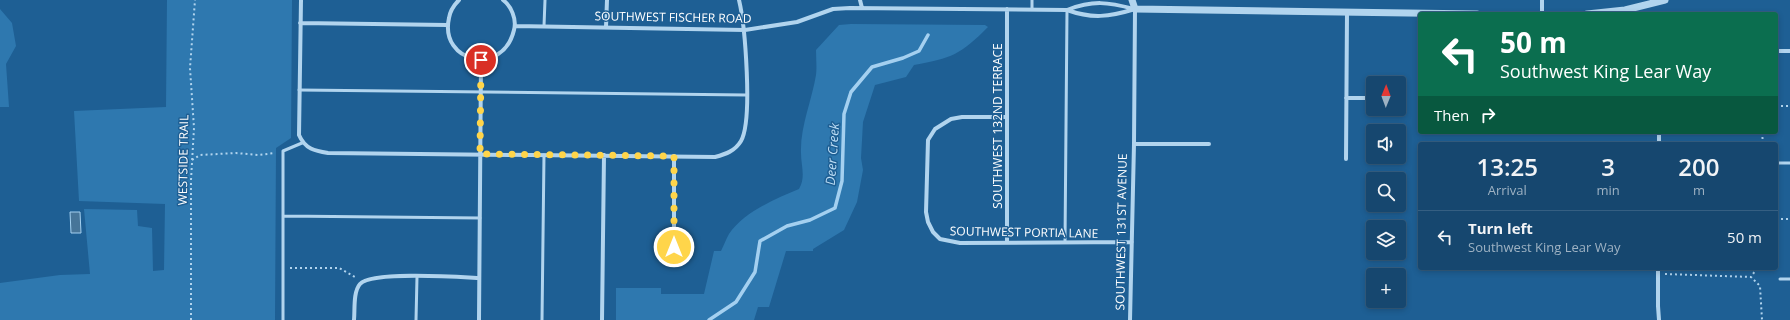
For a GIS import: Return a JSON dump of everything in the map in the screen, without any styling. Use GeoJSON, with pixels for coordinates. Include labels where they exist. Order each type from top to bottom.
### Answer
{"type":"FeatureCollection","features":[{"type":"Feature","properties":{"kind":"street"},"geometry":{"type":"LineString","coordinates":[[301,0],[299,135],[302,143],[312,150],[328,153],[715,157],[726,154],[735,148],[741,140],[746,126],[745,30],[739,0]]}},
{"type":"Feature","properties":{"kind":"street"},"geometry":{"type":"LineString","coordinates":[[459,0],[450,12],[447,26],[449,38],[458,50],[468,57],[481,60],[494,57],[505,50],[512,41],[515,26],[513,14],[503,0]]}},
{"type":"Feature","properties":{"kind":"street"},"geometry":{"type":"LineString","coordinates":[[606,27],[607,0]]}},
{"type":"Feature","properties":{"kind":"street"},"geometry":{"type":"LineString","coordinates":[[860,0],[862,8]]}},
{"type":"Feature","properties":{"kind":"street","name":"SOUTHWEST 131ST AVENUE"},"geometry":{"type":"LineString","coordinates":[[1132,0],[1135,9]]}},
{"type":"Feature","properties":{"kind":"street","name":"SOUTHWEST 131ST AVENUE"},"geometry":{"type":"LineString","coordinates":[[1130,320],[1135,9],[1137,0]]}},
{"type":"Feature","properties":{"kind":"street"},"geometry":{"type":"LineString","coordinates":[[1542,0],[1542,12]]}},
{"type":"Feature","properties":{"kind":"street"},"geometry":{"type":"LineString","coordinates":[[1606,12],[1624,10],[1662,0]]}},
{"type":"Feature","properties":{"kind":"street","name":"SOUTHWEST FISCHER ROAD"},"geometry":{"type":"LineString","coordinates":[[1067,10],[1083,2],[1109,2],[1135,9],[1418,14]]}},
{"type":"Feature","properties":{"kind":"street","name":"SOUTHWEST FISCHER ROAD"},"geometry":{"type":"LineString","coordinates":[[515,26],[745,30],[797,22],[833,10],[862,8],[1067,10],[1083,16],[1110,16],[1135,9]]}},
{"type":"Feature","properties":{"kind":"street","name":"SOUTHWEST 132ND TERRACE"},"geometry":{"type":"LineString","coordinates":[[1006,242],[1007,9]]}},
{"type":"Feature","properties":{"kind":"street"},"geometry":{"type":"LineString","coordinates":[[1346,159],[1347,13]]}},
{"type":"Feature","properties":{"kind":"street"},"geometry":{"type":"LineString","coordinates":[[300,23],[447,26]]}},
{"type":"Feature","properties":{"kind":"street"},"geometry":{"type":"LineString","coordinates":[[1778,51],[1790,51]]}},
{"type":"Feature","properties":{"kind":"street"},"geometry":{"type":"LineString","coordinates":[[479,320],[481,60]]}},
{"type":"Feature","properties":{"kind":"street"},"geometry":{"type":"LineString","coordinates":[[1346,98],[1366,98]]}},
{"type":"Feature","properties":{"kind":"street","name":"SOUTHWEST PORTIA LANE"},"geometry":{"type":"LineString","coordinates":[[1006,118],[957,117],[938,126],[930,136],[926,150],[927,218],[933,232],[940,239],[960,243],[1132,242]]}},
{"type":"Feature","properties":{"kind":"street","name":"SOUTHWEST 131ST AVENUE"},"geometry":{"type":"LineString","coordinates":[[1134,144],[1209,144]]}},
{"type":"Feature","properties":{"kind":"street"},"geometry":{"type":"LineString","coordinates":[[602,320],[604,156]]}},
{"type":"Feature","properties":{"kind":"street"},"geometry":{"type":"LineString","coordinates":[[674,156],[674,247]]}},
{"type":"Feature","properties":{"kind":"street"},"geometry":{"type":"LineString","coordinates":[[1658,270],[1659,320]]}},
{"type":"Feature","properties":{"kind":"street"},"geometry":{"type":"LineString","coordinates":[[354,320],[355,298],[359,284],[367,279],[388,276],[479,278]]}},
{"type":"Feature","properties":{"kind":"lane"},"geometry":{"type":"LineString","coordinates":[[544,26],[545,0]]}},
{"type":"Feature","properties":{"kind":"lane"},"geometry":{"type":"LineString","coordinates":[[1032,0],[1032,9]]}},
{"type":"Feature","properties":{"kind":"lane"},"geometry":{"type":"LineString","coordinates":[[1065,242],[1067,10]]}},
{"type":"Feature","properties":{"kind":"lane"},"geometry":{"type":"LineString","coordinates":[[299,90],[746,95]]}},
{"type":"Feature","properties":{"kind":"lane"},"geometry":{"type":"LineString","coordinates":[[282,320],[283,151],[302,143]]}},
{"type":"Feature","properties":{"kind":"lane"},"geometry":{"type":"LineString","coordinates":[[542,320],[544,155]]}},
{"type":"Feature","properties":{"kind":"lane"},"geometry":{"type":"LineString","coordinates":[[1778,163],[1790,163]]}},
{"type":"Feature","properties":{"kind":"lane"},"geometry":{"type":"LineString","coordinates":[[283,216],[480,218]]}},
{"type":"Feature","properties":{"kind":"lane"},"geometry":{"type":"LineString","coordinates":[[416,320],[417,277]]}},
{"type":"Feature","properties":{"kind":"lane"},"geometry":{"type":"LineString","coordinates":[[1780,279],[1790,279]]}},
{"type":"Feature","properties":{"kind":"path","name":"WESTSIDE TRAIL"},"geometry":{"type":"LineString","coordinates":[[191,320],[192,160],[194,128],[190,68],[195,0]]}},
{"type":"Feature","properties":{"kind":"path"},"geometry":{"type":"LineString","coordinates":[[1778,106],[1790,106]]}},
{"type":"Feature","properties":{"kind":"path"},"geometry":{"type":"LineString","coordinates":[[192,160],[200,155],[236,153],[258,155],[283,151]]}},
{"type":"Feature","properties":{"kind":"path"},"geometry":{"type":"LineString","coordinates":[[1778,219],[1790,219]]}},
{"type":"Feature","properties":{"kind":"path"},"geometry":{"type":"LineString","coordinates":[[283,268],[339,268],[363,282]]}},
{"type":"Feature","properties":{"kind":"path"},"geometry":{"type":"LineString","coordinates":[[1751,277],[1756,270]]}},
{"type":"Feature","properties":{"kind":"path"},"geometry":{"type":"LineString","coordinates":[[1658,274],[1751,277],[1760,286],[1762,320]]}},
{"type":"Feature","properties":{"kind":"shaded area"},"geometry":{"type":"Polygon","coordinates":[[[167,0],[292,0],[291,138],[276,148],[275,320],[0,320],[0,283],[60,275],[90,274],[84,209],[137,210],[138,226],[152,228],[153,271],[164,270],[165,204],[79,201],[74,111],[166,107],[167,0]]]}},
{"type":"Feature","properties":{"kind":"shaded area"},"geometry":{"type":"Polygon","coordinates":[[[0,9],[12,23],[16,46],[6,64],[9,107],[0,107],[0,9]]]}},
{"type":"Feature","properties":{"kind":"shaded area"},"geometry":{"type":"Polygon","coordinates":[[[839,25],[985,25],[988,27],[970,44],[955,54],[938,60],[914,65],[906,77],[875,85],[863,122],[861,158],[863,170],[857,202],[844,230],[813,249],[813,251],[786,251],[769,307],[758,307],[754,320],[616,320],[616,288],[661,288],[661,294],[704,294],[714,251],[721,251],[729,234],[735,226],[761,207],[799,189],[803,176],[801,153],[802,133],[816,75],[816,50],[839,25]]]}},
{"type":"Feature","properties":{"kind":"shaded area"},"geometry":{"type":"Polygon","coordinates":[[[70,212],[80,212],[81,233],[71,233],[70,212]]]}},
{"type":"Feature","properties":{"kind":"waterway","name":"Deer Creek"},"geometry":{"type":"LineString","coordinates":[[709,320],[736,302],[755,272],[760,241],[787,226],[810,220],[835,208],[842,181],[844,114],[851,92],[872,67],[903,58],[919,51],[928,35]]}},
{"type":"Feature","properties":{"kind":"route"},"geometry":{"type":"LineString","coordinates":[[481,60],[480,154],[674,156],[674,247]]}}]}
